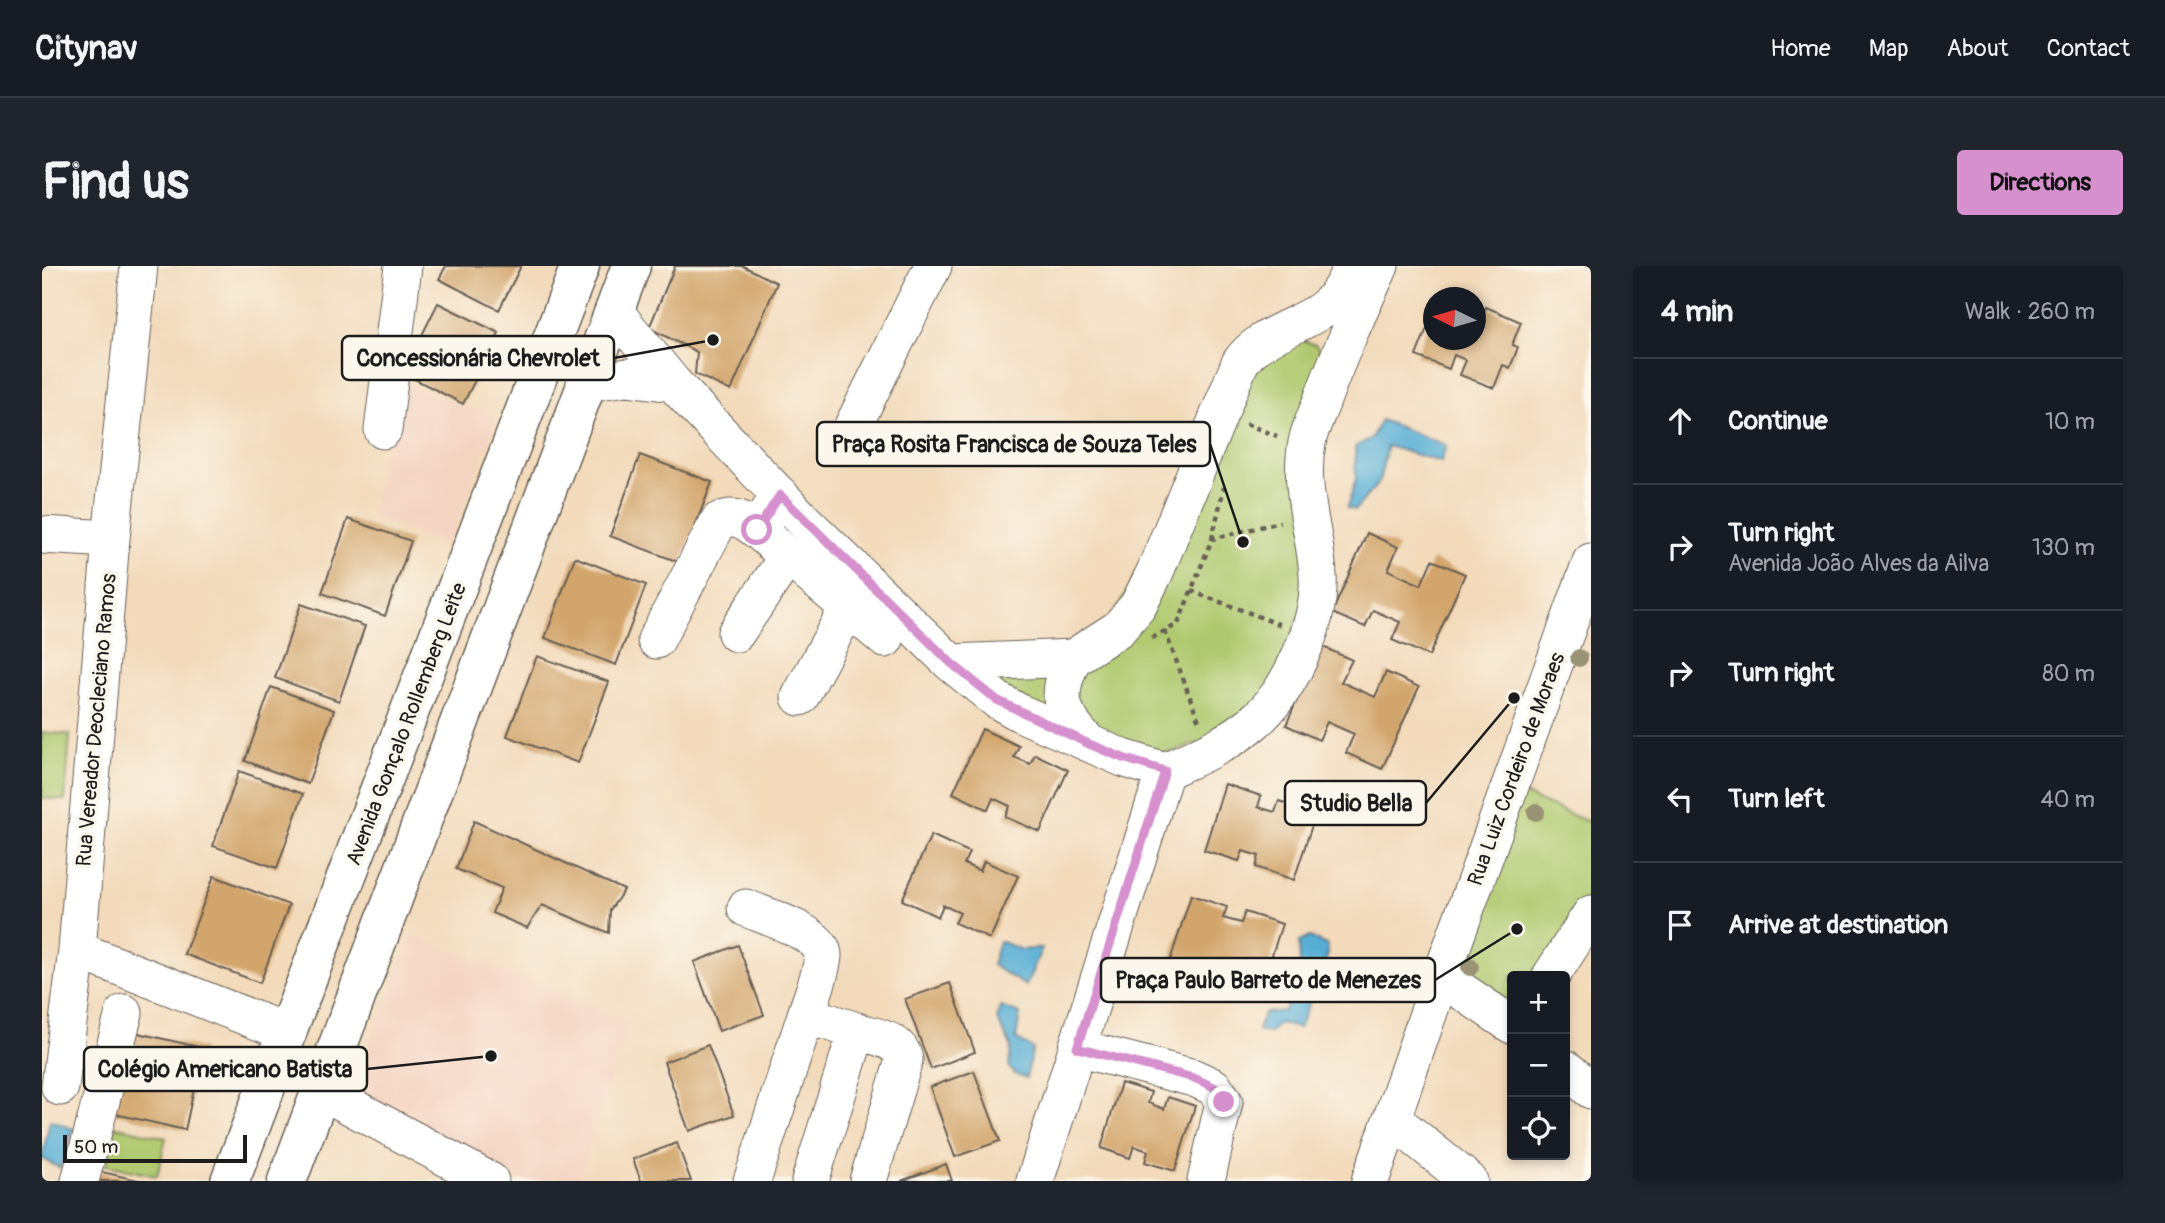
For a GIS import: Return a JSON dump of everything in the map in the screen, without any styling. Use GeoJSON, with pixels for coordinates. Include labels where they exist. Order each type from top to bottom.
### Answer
{"type":"FeatureCollection","features":[{"type":"Feature","properties":{"kind":"main road","name":"Avenida Gonçalo Rollemberg Leite"},"geometry":{"type":"LineString","coordinates":[[230,1181],[580,266]]}},
{"type":"Feature","properties":{"kind":"main road"},"geometry":{"type":"LineString","coordinates":[[287,1181],[631,266]]}},
{"type":"Feature","properties":{"kind":"street","name":"Rua Vereador Deocleciano Ramos"},"geometry":{"type":"LineString","coordinates":[[60,1087],[78,950],[111,539],[139,266]]}},
{"type":"Feature","properties":{"kind":"street"},"geometry":{"type":"LineString","coordinates":[[383,430],[403,266]]}},
{"type":"Feature","properties":{"kind":"street"},"geometry":{"type":"LineString","coordinates":[[845,442],[933,266]]}},
{"type":"Feature","properties":{"kind":"street"},"geometry":{"type":"LineString","coordinates":[[951,663],[1073,658],[1118,629],[1138,606],[1155,572],[1240,363],[1248,351],[1319,312],[1337,296],[1352,266]]}},
{"type":"Feature","properties":{"kind":"street"},"geometry":{"type":"LineString","coordinates":[[614,310],[673,383],[780,495],[951,663],[997,700],[1089,744],[1165,771],[1199,756],[1255,722],[1274,701],[1296,662],[1311,627],[1318,577],[1305,492],[1304,462],[1307,441],[1333,370],[1380,266]]}},
{"type":"Feature","properties":{"kind":"street"},"geometry":{"type":"LineString","coordinates":[[1283,330],[1314,339],[1324,348],[1333,370]]}},
{"type":"Feature","properties":{"kind":"street"},"geometry":{"type":"LineString","coordinates":[[585,383],[626,377],[673,383]]}},
{"type":"Feature","properties":{"kind":"street"},"geometry":{"type":"LineString","coordinates":[[757,530],[780,495]]}},
{"type":"Feature","properties":{"kind":"street"},"geometry":{"type":"LineString","coordinates":[[656,640],[719,521],[729,517],[743,520],[757,530],[884,639]]}},
{"type":"Feature","properties":{"kind":"street"},"geometry":{"type":"LineString","coordinates":[[42,535],[111,539]]}},
{"type":"Feature","properties":{"kind":"street"},"geometry":{"type":"LineString","coordinates":[[736,634],[788,556]]}},
{"type":"Feature","properties":{"kind":"street","name":"Rua Luiz Cordeiro de Moraes"},"geometry":{"type":"LineString","coordinates":[[1370,1181],[1591,562]]}},
{"type":"Feature","properties":{"kind":"street"},"geometry":{"type":"LineString","coordinates":[[800,697],[848,608]]}},
{"type":"Feature","properties":{"kind":"street"},"geometry":{"type":"LineString","coordinates":[[1073,658],[1061,689],[1062,705],[1070,722],[1089,744]]}},
{"type":"Feature","properties":{"kind":"street"},"geometry":{"type":"LineString","coordinates":[[1035,1181],[1165,771]]}},
{"type":"Feature","properties":{"kind":"street"},"geometry":{"type":"LineString","coordinates":[[746,908],[805,933],[820,945],[823,955],[752,1181]]}},
{"type":"Feature","properties":{"kind":"street"},"geometry":{"type":"LineString","coordinates":[[1554,971],[1591,914]]}},
{"type":"Feature","properties":{"kind":"street"},"geometry":{"type":"LineString","coordinates":[[78,950],[288,1032]]}},
{"type":"Feature","properties":{"kind":"street"},"geometry":{"type":"LineString","coordinates":[[1441,977],[1507,1022]]}},
{"type":"Feature","properties":{"kind":"street"},"geometry":{"type":"LineString","coordinates":[[80,1181],[124,1013]]}},
{"type":"Feature","properties":{"kind":"street"},"geometry":{"type":"LineString","coordinates":[[806,1016],[896,1044],[903,1051],[904,1060],[868,1181]]}},
{"type":"Feature","properties":{"kind":"street"},"geometry":{"type":"LineString","coordinates":[[810,1181],[857,1031]]}},
{"type":"Feature","properties":{"kind":"street"},"geometry":{"type":"LineString","coordinates":[[1077,1048],[1194,1078],[1214,1087],[1224,1102],[1206,1181]]}},
{"type":"Feature","properties":{"kind":"street"},"geometry":{"type":"LineString","coordinates":[[1570,1072],[1591,1090]]}},
{"type":"Feature","properties":{"kind":"street"},"geometry":{"type":"LineString","coordinates":[[322,1091],[490,1181]]}},
{"type":"Feature","properties":{"kind":"street"},"geometry":{"type":"LineString","coordinates":[[1392,1119],[1469,1181]]}},
{"type":"Feature","properties":{"kind":"path"},"geometry":{"type":"LineString","coordinates":[[1231,387],[1240,422],[1283,438]]}},
{"type":"Feature","properties":{"kind":"path"},"geometry":{"type":"LineString","coordinates":[[1142,643],[1178,624],[1212,539],[1285,521]]}},
{"type":"Feature","properties":{"kind":"path"},"geometry":{"type":"LineString","coordinates":[[1191,591],[1285,627]]}},
{"type":"Feature","properties":{"kind":"path"},"geometry":{"type":"LineString","coordinates":[[1165,631],[1201,728]]}},
{"type":"Feature","properties":{"kind":"shaded area"},"geometry":{"type":"Polygon","coordinates":[[[400,382],[497,416],[448,546],[371,516],[400,382]]]}},
{"type":"Feature","properties":{"kind":"shaded area"},"geometry":{"type":"Polygon","coordinates":[[[412,935],[628,1021],[578,1181],[525,1181],[350,1091],[412,935]]]}},
{"type":"Feature","properties":{"kind":"green space"},"geometry":{"type":"Polygon","coordinates":[[[1297,338],[1316,345],[1323,358],[1308,586],[1284,661],[1244,727],[1167,754],[1099,736],[1070,695],[1255,357],[1297,338]]]}},
{"type":"Feature","properties":{"kind":"green space"},"geometry":{"type":"Polygon","coordinates":[[[1059,666],[1056,719],[976,672],[1059,666]]]}},
{"type":"Feature","properties":{"kind":"green space"},"geometry":{"type":"Polygon","coordinates":[[[42,732],[70,735],[65,800],[42,798],[42,732]]]}},
{"type":"Feature","properties":{"kind":"green space"},"geometry":{"type":"Polygon","coordinates":[[[1515,791],[1591,823],[1591,890],[1542,971],[1507,971],[1507,1003],[1453,968],[1515,791]]]}},
{"type":"Feature","properties":{"kind":"green space"},"geometry":{"type":"Polygon","coordinates":[[[115,1126],[166,1138],[157,1176],[106,1165],[115,1126]]]}},
{"type":"Feature","properties":{"kind":"water"},"geometry":{"type":"Polygon","coordinates":[[[1381,420],[1446,445],[1441,462],[1387,446],[1379,482],[1355,510],[1347,508],[1356,478],[1355,447],[1371,438],[1381,420]]]}},
{"type":"Feature","properties":{"kind":"water"},"geometry":{"type":"Polygon","coordinates":[[[1309,937],[1327,945],[1328,954],[1299,1028],[1278,1023],[1270,1033],[1258,1030],[1264,1013],[1284,1011],[1300,964],[1299,942],[1309,937]]]}},
{"type":"Feature","properties":{"kind":"water"},"geometry":{"type":"Polygon","coordinates":[[[999,941],[1022,950],[1042,948],[1026,986],[992,965],[999,941]]]}},
{"type":"Feature","properties":{"kind":"water"},"geometry":{"type":"Polygon","coordinates":[[[1001,1007],[1020,1014],[1016,1039],[1033,1049],[1026,1078],[1014,1074],[1009,1067],[1011,1046],[997,1019],[1001,1007]]]}},
{"type":"Feature","properties":{"kind":"water"},"geometry":{"type":"Polygon","coordinates":[[[50,1120],[74,1129],[60,1168],[42,1159],[50,1120]]]}},
{"type":"Feature","properties":{"kind":"building"},"geometry":{"type":"Polygon","coordinates":[[[446,266],[521,266],[499,310],[439,279],[446,266]]]}},
{"type":"Feature","properties":{"kind":"building"},"geometry":{"type":"Polygon","coordinates":[[[675,266],[743,266],[777,283],[731,391],[695,374],[697,352],[649,328],[675,266]]]}},
{"type":"Feature","properties":{"kind":"building"},"geometry":{"type":"Polygon","coordinates":[[[438,303],[499,333],[463,404],[403,373],[438,303]]]}},
{"type":"Feature","properties":{"kind":"building"},"geometry":{"type":"Polygon","coordinates":[[[1486,307],[1521,322],[1512,345],[1518,347],[1510,368],[1503,365],[1494,388],[1460,375],[1466,360],[1454,355],[1449,369],[1416,356],[1423,338],[1423,350],[1486,350],[1486,307]]]}},
{"type":"Feature","properties":{"kind":"building"},"geometry":{"type":"Polygon","coordinates":[[[640,455],[712,482],[681,563],[610,536],[640,455]]]}},
{"type":"Feature","properties":{"kind":"building"},"geometry":{"type":"Polygon","coordinates":[[[348,519],[411,541],[385,616],[322,593],[348,519]]]}},
{"type":"Feature","properties":{"kind":"building"},"geometry":{"type":"Polygon","coordinates":[[[1367,533],[1398,547],[1388,570],[1421,585],[1432,560],[1465,574],[1429,656],[1392,640],[1400,622],[1373,610],[1365,627],[1332,613],[1367,533]]]}},
{"type":"Feature","properties":{"kind":"building"},"geometry":{"type":"Polygon","coordinates":[[[575,557],[646,585],[616,665],[545,638],[575,557]]]}},
{"type":"Feature","properties":{"kind":"building"},"geometry":{"type":"Polygon","coordinates":[[[301,604],[365,626],[339,701],[275,678],[301,604]]]}},
{"type":"Feature","properties":{"kind":"building"},"geometry":{"type":"Polygon","coordinates":[[[1321,646],[1352,660],[1341,682],[1375,697],[1386,672],[1419,687],[1382,769],[1346,753],[1354,734],[1327,722],[1319,740],[1286,725],[1321,646]]]}},
{"type":"Feature","properties":{"kind":"building"},"geometry":{"type":"Polygon","coordinates":[[[537,656],[609,682],[578,763],[507,736],[537,656]]]}},
{"type":"Feature","properties":{"kind":"building"},"geometry":{"type":"Polygon","coordinates":[[[271,687],[334,710],[308,784],[245,761],[271,687]]]}},
{"type":"Feature","properties":{"kind":"building"},"geometry":{"type":"Polygon","coordinates":[[[982,729],[1019,746],[1014,757],[1030,764],[1035,754],[1068,770],[1040,832],[1005,817],[1010,806],[993,798],[988,810],[953,793],[982,729]]]}},
{"type":"Feature","properties":{"kind":"building"},"geometry":{"type":"Polygon","coordinates":[[[239,771],[303,794],[277,868],[213,846],[239,771]]]}},
{"type":"Feature","properties":{"kind":"building"},"geometry":{"type":"Polygon","coordinates":[[[1225,784],[1261,796],[1258,807],[1275,812],[1279,801],[1316,813],[1294,880],[1256,867],[1259,856],[1243,851],[1239,861],[1204,850],[1225,784]]]}},
{"type":"Feature","properties":{"kind":"building"},"geometry":{"type":"Polygon","coordinates":[[[474,821],[624,890],[610,910],[609,933],[542,905],[527,928],[492,913],[502,888],[456,869],[474,821]]]}},
{"type":"Feature","properties":{"kind":"building"},"geometry":{"type":"Polygon","coordinates":[[[931,835],[969,852],[964,864],[980,871],[984,861],[1018,876],[990,939],[955,923],[960,913],[943,905],[938,917],[902,900],[931,835]]]}},
{"type":"Feature","properties":{"kind":"building"},"geometry":{"type":"Polygon","coordinates":[[[214,876],[289,905],[260,983],[184,954],[214,876]]]}},
{"type":"Feature","properties":{"kind":"building"},"geometry":{"type":"Polygon","coordinates":[[[1191,895],[1227,907],[1223,918],[1241,923],[1245,912],[1282,924],[1260,992],[1222,979],[1225,967],[1209,962],[1205,972],[1170,961],[1191,895]]]}},
{"type":"Feature","properties":{"kind":"building"},"geometry":{"type":"Polygon","coordinates":[[[738,945],[764,1015],[719,1031],[694,962],[738,945]]]}},
{"type":"Feature","properties":{"kind":"building"},"geometry":{"type":"Polygon","coordinates":[[[950,983],[975,1052],[931,1069],[905,999],[950,983]]]}},
{"type":"Feature","properties":{"kind":"building"},"geometry":{"type":"Polygon","coordinates":[[[125,1030],[203,1048],[185,1130],[107,1112],[125,1030]]]}},
{"type":"Feature","properties":{"kind":"building"},"geometry":{"type":"Polygon","coordinates":[[[708,1045],[734,1115],[689,1131],[664,1062],[708,1045]]]}},
{"type":"Feature","properties":{"kind":"building"},"geometry":{"type":"Polygon","coordinates":[[[974,1071],[1000,1141],[955,1157],[930,1087],[974,1071]]]}},
{"type":"Feature","properties":{"kind":"building"},"geometry":{"type":"Polygon","coordinates":[[[1121,1083],[1151,1092],[1148,1103],[1164,1109],[1168,1097],[1195,1106],[1175,1171],[1145,1162],[1148,1151],[1134,1146],[1130,1158],[1101,1148],[1121,1083]]]}},
{"type":"Feature","properties":{"kind":"building"},"geometry":{"type":"Polygon","coordinates":[[[677,1143],[691,1181],[641,1181],[633,1159],[677,1143]]]}},
{"type":"Feature","properties":{"kind":"building"},"geometry":{"type":"Polygon","coordinates":[[[946,1164],[952,1181],[901,1181],[946,1164]]]}},
{"type":"Feature","properties":{"kind":"building"},"geometry":{"type":"Polygon","coordinates":[[[88,1169],[138,1180],[138,1181],[85,1181],[88,1169]]]}},
{"type":"Feature","properties":{"kind":"place","name":"Concessionária Chevrolet"},"geometry":{"type":"Point","coordinates":[713,340]}},
{"type":"Feature","properties":{"kind":"place","name":"Praça Rosita Francisca de Souza Teles"},"geometry":{"type":"Point","coordinates":[1243,542]}},
{"type":"Feature","properties":{"kind":"place","name":"Studio Bella"},"geometry":{"type":"Point","coordinates":[1514,698]}},
{"type":"Feature","properties":{"kind":"place","name":"Praça Paulo Barreto de Menezes"},"geometry":{"type":"Point","coordinates":[1517,929]}},
{"type":"Feature","properties":{"kind":"place","name":"Colégio Americano Batista"},"geometry":{"type":"Point","coordinates":[491,1056]}},
{"type":"Feature","properties":{"kind":"route"},"geometry":{"type":"LineString","coordinates":[[757,530],[780,495],[951,663],[997,700],[1089,744],[1165,771],[1077,1048],[1194,1078],[1214,1087],[1224,1102]]}}]}
